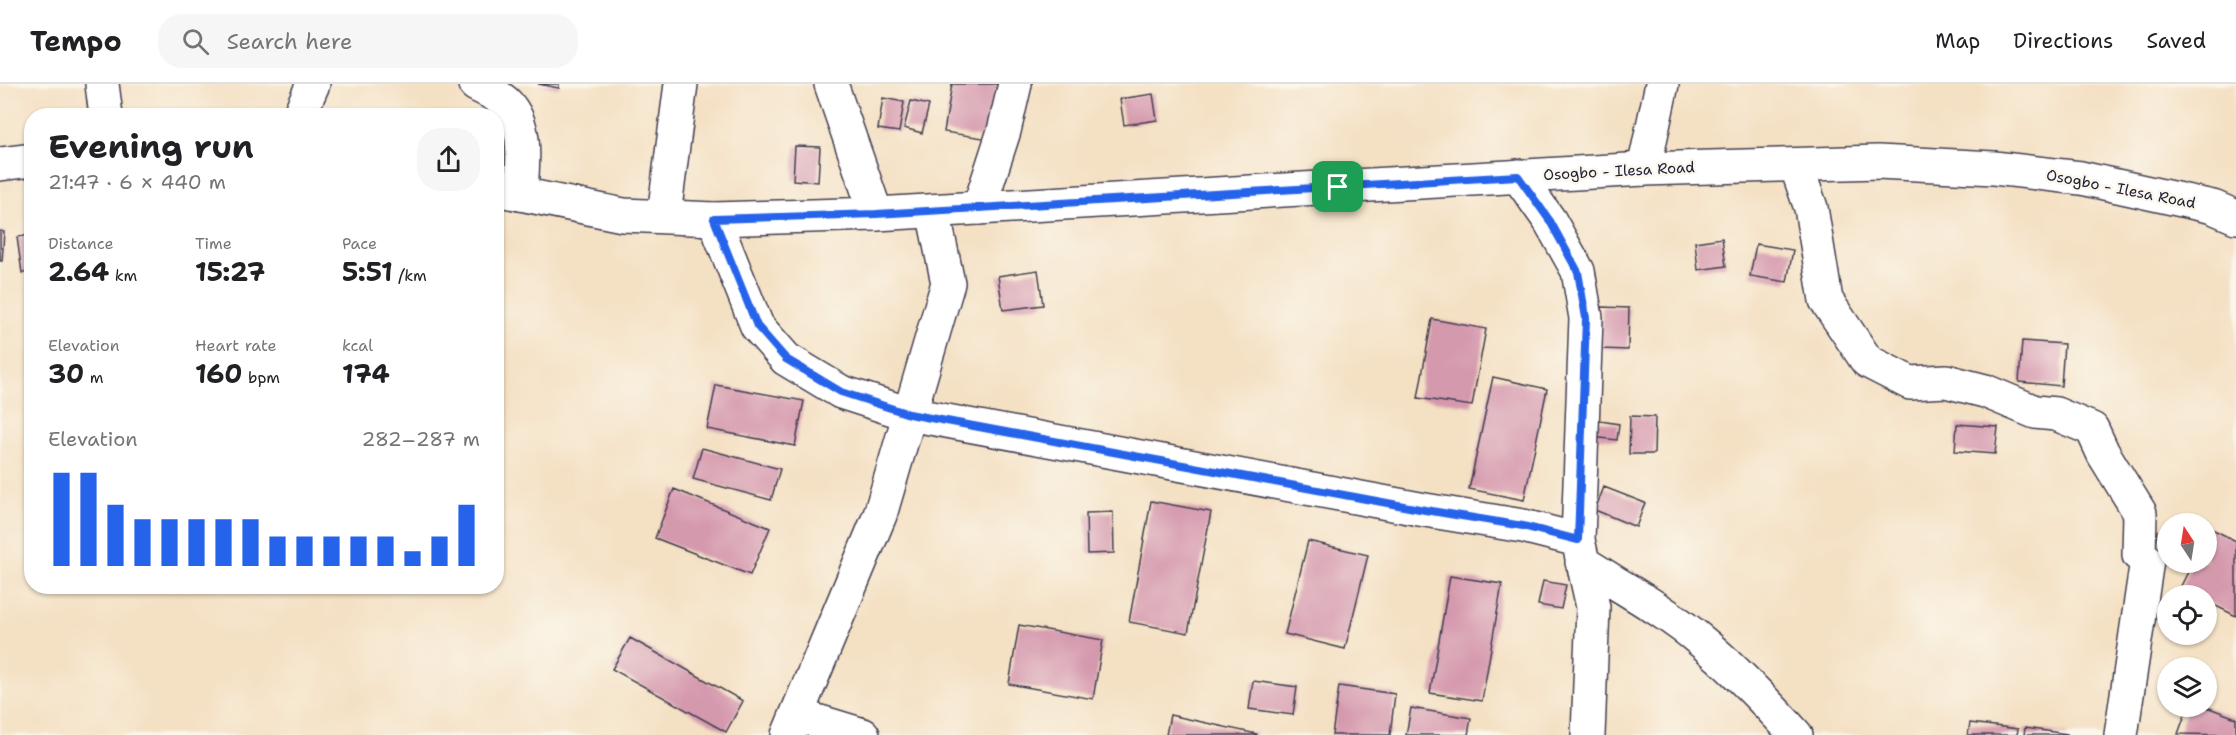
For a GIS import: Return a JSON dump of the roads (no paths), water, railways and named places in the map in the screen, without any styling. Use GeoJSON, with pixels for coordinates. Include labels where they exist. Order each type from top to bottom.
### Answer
{"type":"FeatureCollection","features":[{"type":"Feature","properties":{"kind":"street"},"geometry":{"type":"LineString","coordinates":[[102,84],[105,108]]}},
{"type":"Feature","properties":{"kind":"street"},"geometry":{"type":"LineString","coordinates":[[302,108],[313,84]]}},
{"type":"Feature","properties":{"kind":"street"},"geometry":{"type":"LineString","coordinates":[[475,84],[506,102],[519,125],[523,143],[509,191]]}},
{"type":"Feature","properties":{"kind":"street"},"geometry":{"type":"LineString","coordinates":[[664,215],[681,84]]}},
{"type":"Feature","properties":{"kind":"street"},"geometry":{"type":"LineString","coordinates":[[831,84],[876,214]]}},
{"type":"Feature","properties":{"kind":"street"},"geometry":{"type":"LineString","coordinates":[[979,208],[1004,131],[1015,84]]}},
{"type":"Feature","properties":{"kind":"street"},"geometry":{"type":"LineString","coordinates":[[1644,169],[1662,84]]}},
{"type":"Feature","properties":{"kind":"street"},"geometry":{"type":"LineString","coordinates":[[0,164],[24,161]]}},
{"type":"Feature","properties":{"kind":"street","name":"Osogbo - Ilesa Road"},"geometry":{"type":"LineString","coordinates":[[509,191],[623,215],[664,215],[714,219],[933,211],[1644,169],[1878,162],[1994,168],[2070,177],[2214,207],[2236,217]]}},
{"type":"Feature","properties":{"kind":"street"},"geometry":{"type":"LineString","coordinates":[[1796,165],[1811,208],[1826,300],[1867,361],[1910,383],[1946,381],[1985,391],[2035,412],[2056,414],[2092,429],[2107,461],[2140,513],[2139,555],[2147,560],[2121,735]]}},
{"type":"Feature","properties":{"kind":"street"},"geometry":{"type":"LineString","coordinates":[[1518,176],[1550,221],[1578,272],[1586,318],[1580,551],[1593,607],[1588,735]]}},
{"type":"Feature","properties":{"kind":"street"},"geometry":{"type":"LineString","coordinates":[[863,735],[793,725],[880,515],[948,283],[933,211]]}},
{"type":"Feature","properties":{"kind":"street"},"geometry":{"type":"LineString","coordinates":[[714,219],[757,326],[786,359],[841,392],[909,414],[1414,508],[1523,526],[1580,551],[1641,599],[1701,640],[1771,707],[1796,735]]}}]}
